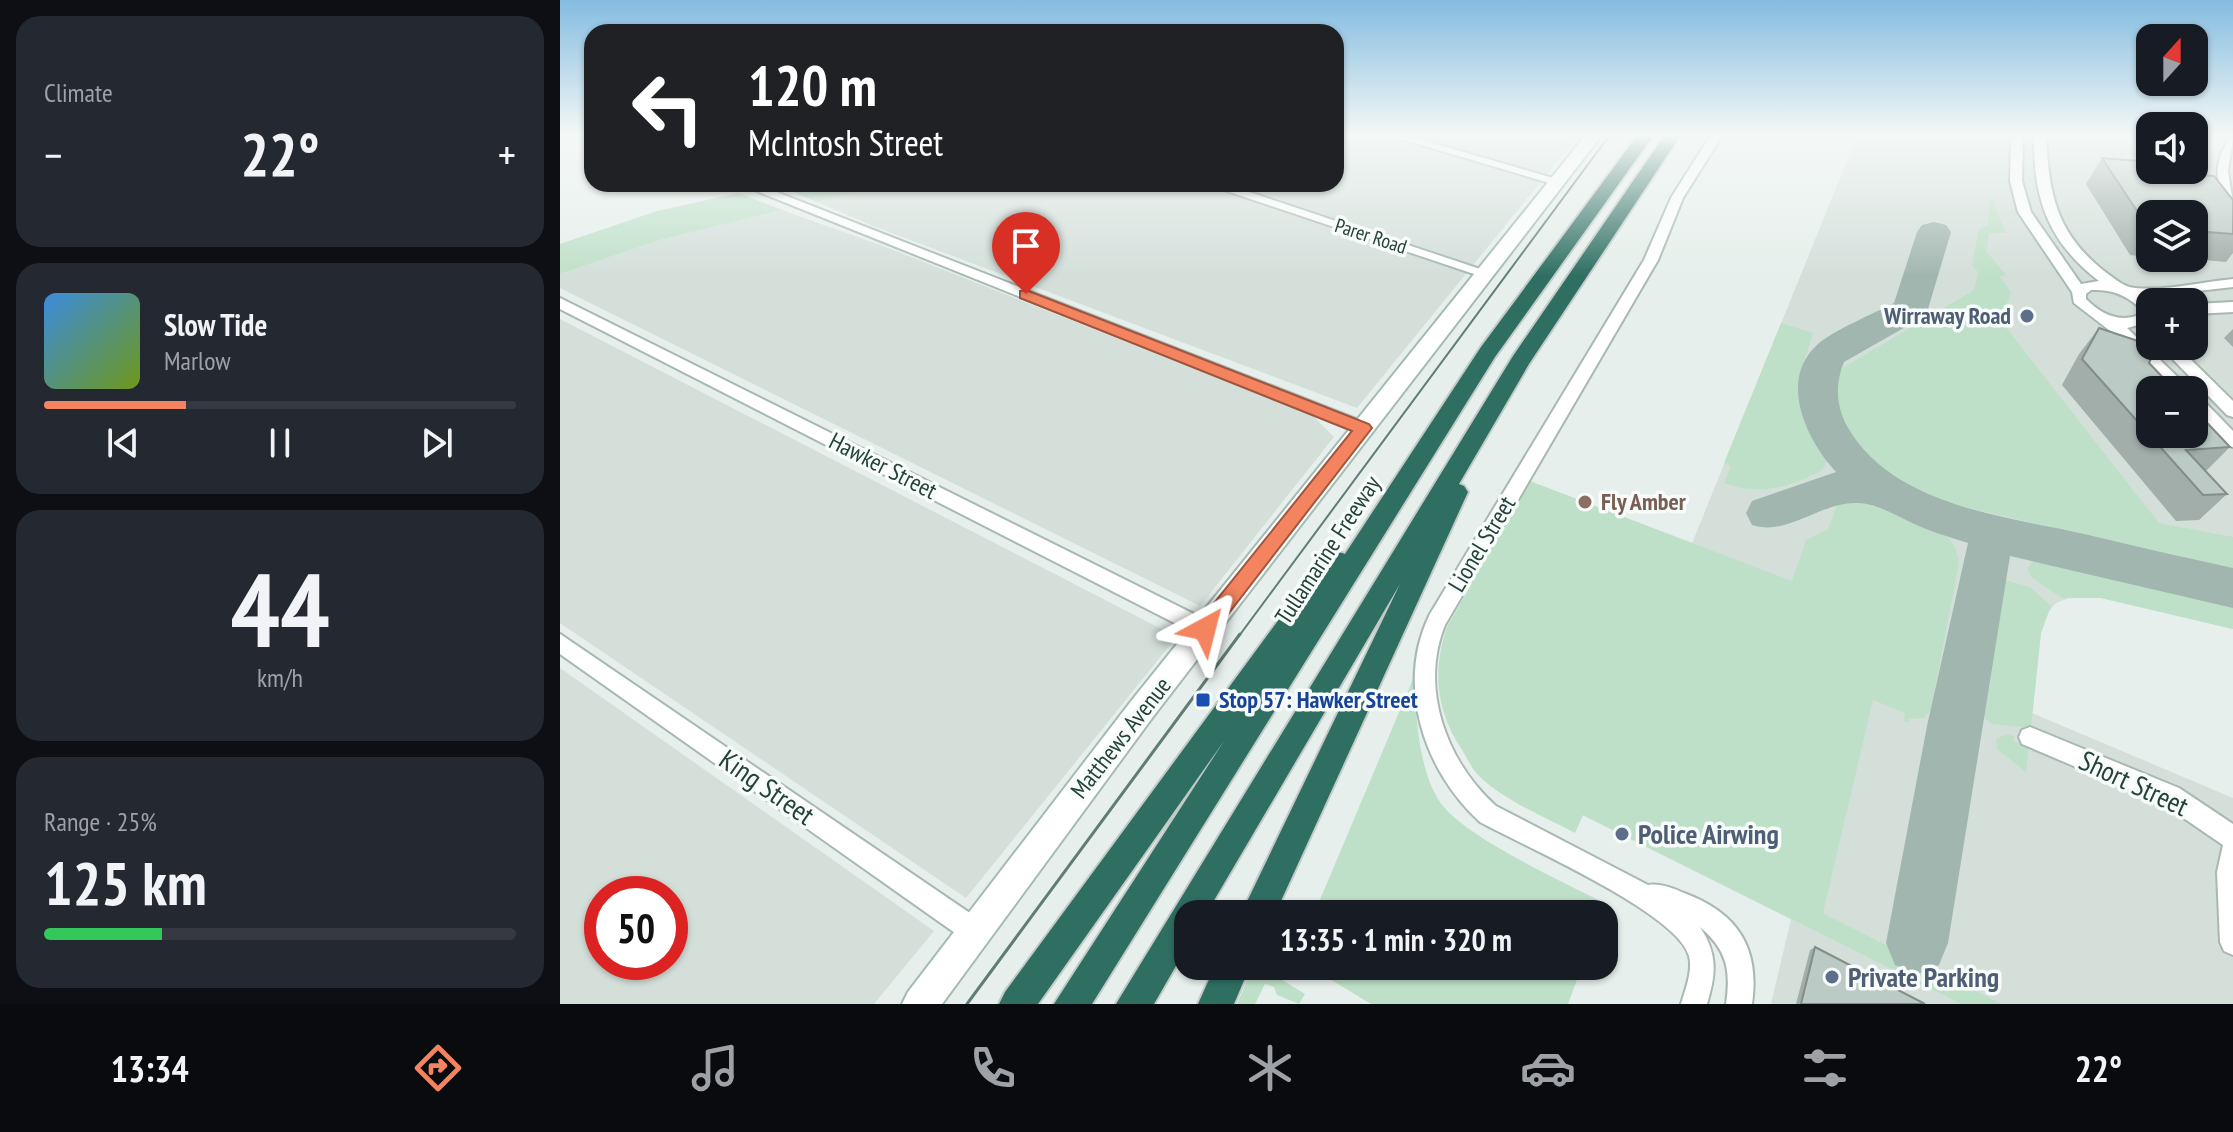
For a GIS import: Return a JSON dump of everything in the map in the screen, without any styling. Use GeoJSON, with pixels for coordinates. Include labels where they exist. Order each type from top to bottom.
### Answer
{"type":"FeatureCollection","features":[{"type":"Feature","properties":{"kind":"highway","name":"Tullamarine Freeway"},"geometry":{"type":"LineString","coordinates":[[1072,1004],[1488,352],[1611,183]]}},
{"type":"Feature","properties":{"kind":"highway"},"geometry":{"type":"LineString","coordinates":[[1134,1004],[1520,361],[1641,183]]}},
{"type":"Feature","properties":{"kind":"highway"},"geometry":{"type":"LineString","coordinates":[[1017,1004],[1488,352]]}},
{"type":"Feature","properties":{"kind":"highway"},"geometry":{"type":"LineString","coordinates":[[1264,900],[1384,641],[1520,361]]}},
{"type":"Feature","properties":{"kind":"highway"},"geometry":{"type":"LineString","coordinates":[[1216,1004],[1227,980]]}},
{"type":"Feature","properties":{"kind":"main road","name":"Matthews Avenue"},"geometry":{"type":"LineString","coordinates":[[920,1004],[1205,629],[1556,183]]}},
{"type":"Feature","properties":{"kind":"street","name":"Lionel Street"},"geometry":{"type":"LineString","coordinates":[[1638,894],[1501,822],[1468,796],[1447,764],[1434,732],[1426,694],[1425,664],[1434,627],[1448,601],[1651,260],[1687,183]]}},
{"type":"Feature","properties":{"kind":"street"},"geometry":{"type":"LineString","coordinates":[[2018,183],[2027,215],[2079,292],[2079,300],[2085,308],[2107,320],[2136,343],[2169,376]]}},
{"type":"Feature","properties":{"kind":"street"},"geometry":{"type":"LineString","coordinates":[[2043,183],[2045,201],[2061,233],[2079,257],[2136,298]]}},
{"type":"Feature","properties":{"kind":"street"},"geometry":{"type":"LineString","coordinates":[[765,192],[1363,428]]}},
{"type":"Feature","properties":{"kind":"street","name":"Parer Road"},"geometry":{"type":"LineString","coordinates":[[1237,192],[1485,273]]}},
{"type":"Feature","properties":{"kind":"street"},"geometry":{"type":"LineString","coordinates":[[2079,292],[2091,285],[2153,293],[2177,287],[2233,283]]}},
{"type":"Feature","properties":{"kind":"street","name":"Hawker Street"},"geometry":{"type":"LineString","coordinates":[[560,303],[1205,629]]}},
{"type":"Feature","properties":{"kind":"street"},"geometry":{"type":"LineString","coordinates":[[2208,308],[2233,307]]}},
{"type":"Feature","properties":{"kind":"street"},"geometry":{"type":"LineString","coordinates":[[2107,320],[2136,323]]}},
{"type":"Feature","properties":{"kind":"street"},"geometry":{"type":"LineString","coordinates":[[2182,360],[2233,411]]}},
{"type":"Feature","properties":{"kind":"street"},"geometry":{"type":"LineString","coordinates":[[2208,415],[2233,441]]}},
{"type":"Feature","properties":{"kind":"street","name":"King Street"},"geometry":{"type":"LineString","coordinates":[[560,643],[974,931]]}},
{"type":"Feature","properties":{"kind":"street","name":"Short Street"},"geometry":{"type":"LineString","coordinates":[[2030,737],[2171,796],[2233,838]]}},
{"type":"Feature","properties":{"kind":"street"},"geometry":{"type":"LineString","coordinates":[[2233,850],[2229,872],[2233,942]]}},
{"type":"Feature","properties":{"kind":"street"},"geometry":{"type":"LineString","coordinates":[[1638,894],[1679,920],[1697,942],[1703,965],[1694,1004]]}},
{"type":"Feature","properties":{"kind":"street"},"geometry":{"type":"LineString","coordinates":[[1638,894],[1658,896],[1693,909],[1713,920],[1728,934],[1743,969],[1739,1004]]}},
{"type":"Feature","properties":{"kind":"shaded area"},"geometry":{"type":"Polygon","coordinates":[[[1344,183],[1540,183],[1357,408],[873,226],[817,202],[858,192],[1344,192],[1344,183]]]}},
{"type":"Feature","properties":{"kind":"shaded area"},"geometry":{"type":"Polygon","coordinates":[[[1838,183],[2233,183],[2233,629],[2101,598],[2072,597],[2056,603],[2045,616],[2041,633],[2032,713],[2233,798],[2233,1004],[1771,1004],[1791,919],[1582,815],[1838,183]]]}},
{"type":"Feature","properties":{"kind":"shaded area"},"geometry":{"type":"Polygon","coordinates":[[[782,210],[891,249],[1313,416],[1334,437],[1200,606],[560,288],[560,274],[660,240],[782,210]]]}},
{"type":"Feature","properties":{"kind":"shaded area"},"geometry":{"type":"Polygon","coordinates":[[[560,319],[1175,636],[966,898],[560,623],[560,319]]]}},
{"type":"Feature","properties":{"kind":"shaded area"},"geometry":{"type":"Polygon","coordinates":[[[560,668],[934,931],[874,1004],[560,1004],[560,668]]]}},
{"type":"Feature","properties":{"kind":"green space"},"geometry":{"type":"Polygon","coordinates":[[[793,192],[858,192],[817,202],[793,192]]]}},
{"type":"Feature","properties":{"kind":"green space"},"geometry":{"type":"Polygon","coordinates":[[[739,193],[782,210],[660,240],[560,274],[560,244],[657,211],[739,193]]]}},
{"type":"Feature","properties":{"kind":"green space"},"geometry":{"type":"Polygon","coordinates":[[[1991,196],[2006,233],[1989,233],[1986,251],[2006,275],[1999,276],[2011,292],[2001,321],[2159,523],[2233,537],[2233,570],[1940,501],[1879,468],[1848,436],[1839,416],[1836,394],[1839,370],[1974,290],[1978,272],[1972,265],[1979,229],[1987,226],[1991,196]]]}},
{"type":"Feature","properties":{"kind":"green space"},"geometry":{"type":"Polygon","coordinates":[[[1781,323],[1813,333],[1804,362],[1801,406],[1827,462],[1816,473],[1776,488],[1746,489],[1724,483],[1731,466],[1724,463],[1781,323]]]}},
{"type":"Feature","properties":{"kind":"green space"},"geometry":{"type":"Polygon","coordinates":[[[1530,481],[1792,581],[1806,540],[1828,529],[1838,502],[1873,504],[1912,514],[1944,534],[1954,547],[1959,563],[1931,710],[1924,718],[1909,719],[1908,723],[1904,721],[1905,713],[1873,700],[1823,913],[2001,1004],[1961,1004],[1583,815],[1575,833],[1512,801],[1476,773],[1453,735],[1442,706],[1439,659],[1447,627],[1530,481]]]}},
{"type":"Feature","properties":{"kind":"green space"},"geometry":{"type":"Polygon","coordinates":[[[2069,559],[2233,599],[2233,629],[2101,598],[2062,598],[2032,578],[2027,570],[2031,562],[2069,559]]]}},
{"type":"Feature","properties":{"kind":"green space"},"geometry":{"type":"Polygon","coordinates":[[[2005,580],[2030,587],[2051,606],[2041,633],[2031,728],[1992,724],[1982,716],[2005,580]]]}},
{"type":"Feature","properties":{"kind":"green space"},"geometry":{"type":"Polygon","coordinates":[[[1413,679],[1422,757],[1438,799],[1467,828],[1489,842],[1598,900],[1320,900],[1413,679]]]}},
{"type":"Feature","properties":{"kind":"green space"},"geometry":{"type":"Polygon","coordinates":[[[2007,734],[2014,736],[2014,741],[2029,747],[2026,772],[1997,749],[1996,739],[2007,734]]]}},
{"type":"Feature","properties":{"kind":"green space"},"geometry":{"type":"Polygon","coordinates":[[[1247,980],[1282,980],[1305,994],[1299,1004],[1277,995],[1274,987],[1265,984],[1255,1004],[1237,1004],[1247,980]]]}},
{"type":"Feature","properties":{"kind":"green space"},"geometry":{"type":"Polygon","coordinates":[[[1331,980],[1577,980],[1568,1004],[1371,1004],[1331,980]]]}},
{"type":"Feature","properties":{"kind":"building"},"geometry":{"type":"Polygon","coordinates":[[[2118,183],[2219,183],[2233,200],[2233,234],[2208,232],[2208,200],[2136,200],[2136,209],[2118,183]]]}},
{"type":"Feature","properties":{"kind":"building"},"geometry":{"type":"Polygon","coordinates":[[[2099,328],[2136,340],[2136,360],[2150,360],[2149,363],[2162,376],[2136,376],[2136,420],[2082,359],[2099,328]]]}},
{"type":"Feature","properties":{"kind":"building"},"geometry":{"type":"Polygon","coordinates":[[[2208,424],[2230,447],[2186,450],[2227,494],[2203,495],[2161,448],[2208,448],[2208,424]]]}},
{"type":"Feature","properties":{"kind":"building","name":"Private Parking"},"geometry":{"type":"Polygon","coordinates":[[[1815,947],[1925,1004],[1801,1004],[1815,947]]]}},
{"type":"Feature","properties":{"kind":"taxiway"},"geometry":{"type":"LineString","coordinates":[[1890,493],[1864,475],[1839,449],[1822,417],[1819,384],[1823,367],[1831,353],[1910,309],[1934,232]]}},
{"type":"Feature","properties":{"kind":"taxiway"},"geometry":{"type":"LineString","coordinates":[[1768,513],[1842,487],[1873,488],[1890,493]]}},
{"type":"Feature","properties":{"kind":"taxiway"},"geometry":{"type":"LineString","coordinates":[[1890,493],[1929,512],[2026,540]]}},
{"type":"Feature","properties":{"kind":"taxiway"},"geometry":{"type":"LineString","coordinates":[[1917,943],[1954,726],[1989,547],[2002,539],[2026,540]]}},
{"type":"Feature","properties":{"kind":"taxiway"},"geometry":{"type":"LineString","coordinates":[[2026,540],[2233,588]]}},
{"type":"Feature","properties":{"kind":"tram line"},"geometry":{"type":"LineString","coordinates":[[1239,636],[1574,183]]}},
{"type":"Feature","properties":{"kind":"tram line"},"geometry":{"type":"LineString","coordinates":[[967,1004],[1240,634]]}},
{"type":"Feature","properties":{"kind":"place","name":"Wirraway Road"},"geometry":{"type":"Point","coordinates":[2027,316]}},
{"type":"Feature","properties":{"kind":"place","name":"Fly Amber"},"geometry":{"type":"Point","coordinates":[1585,502]}},
{"type":"Feature","properties":{"kind":"place","name":"Stop 57: Hawker Street"},"geometry":{"type":"Point","coordinates":[1203,700]}},
{"type":"Feature","properties":{"kind":"place","name":"Police Airwing"},"geometry":{"type":"Point","coordinates":[1622,834]}},
{"type":"Feature","properties":{"kind":"place","name":"Private Parking"},"geometry":{"type":"Point","coordinates":[1832,977]}},
{"type":"Feature","properties":{"kind":"route"},"geometry":{"type":"LineString","coordinates":[[1026,294],[1363,428],[1205,629]]}}]}
